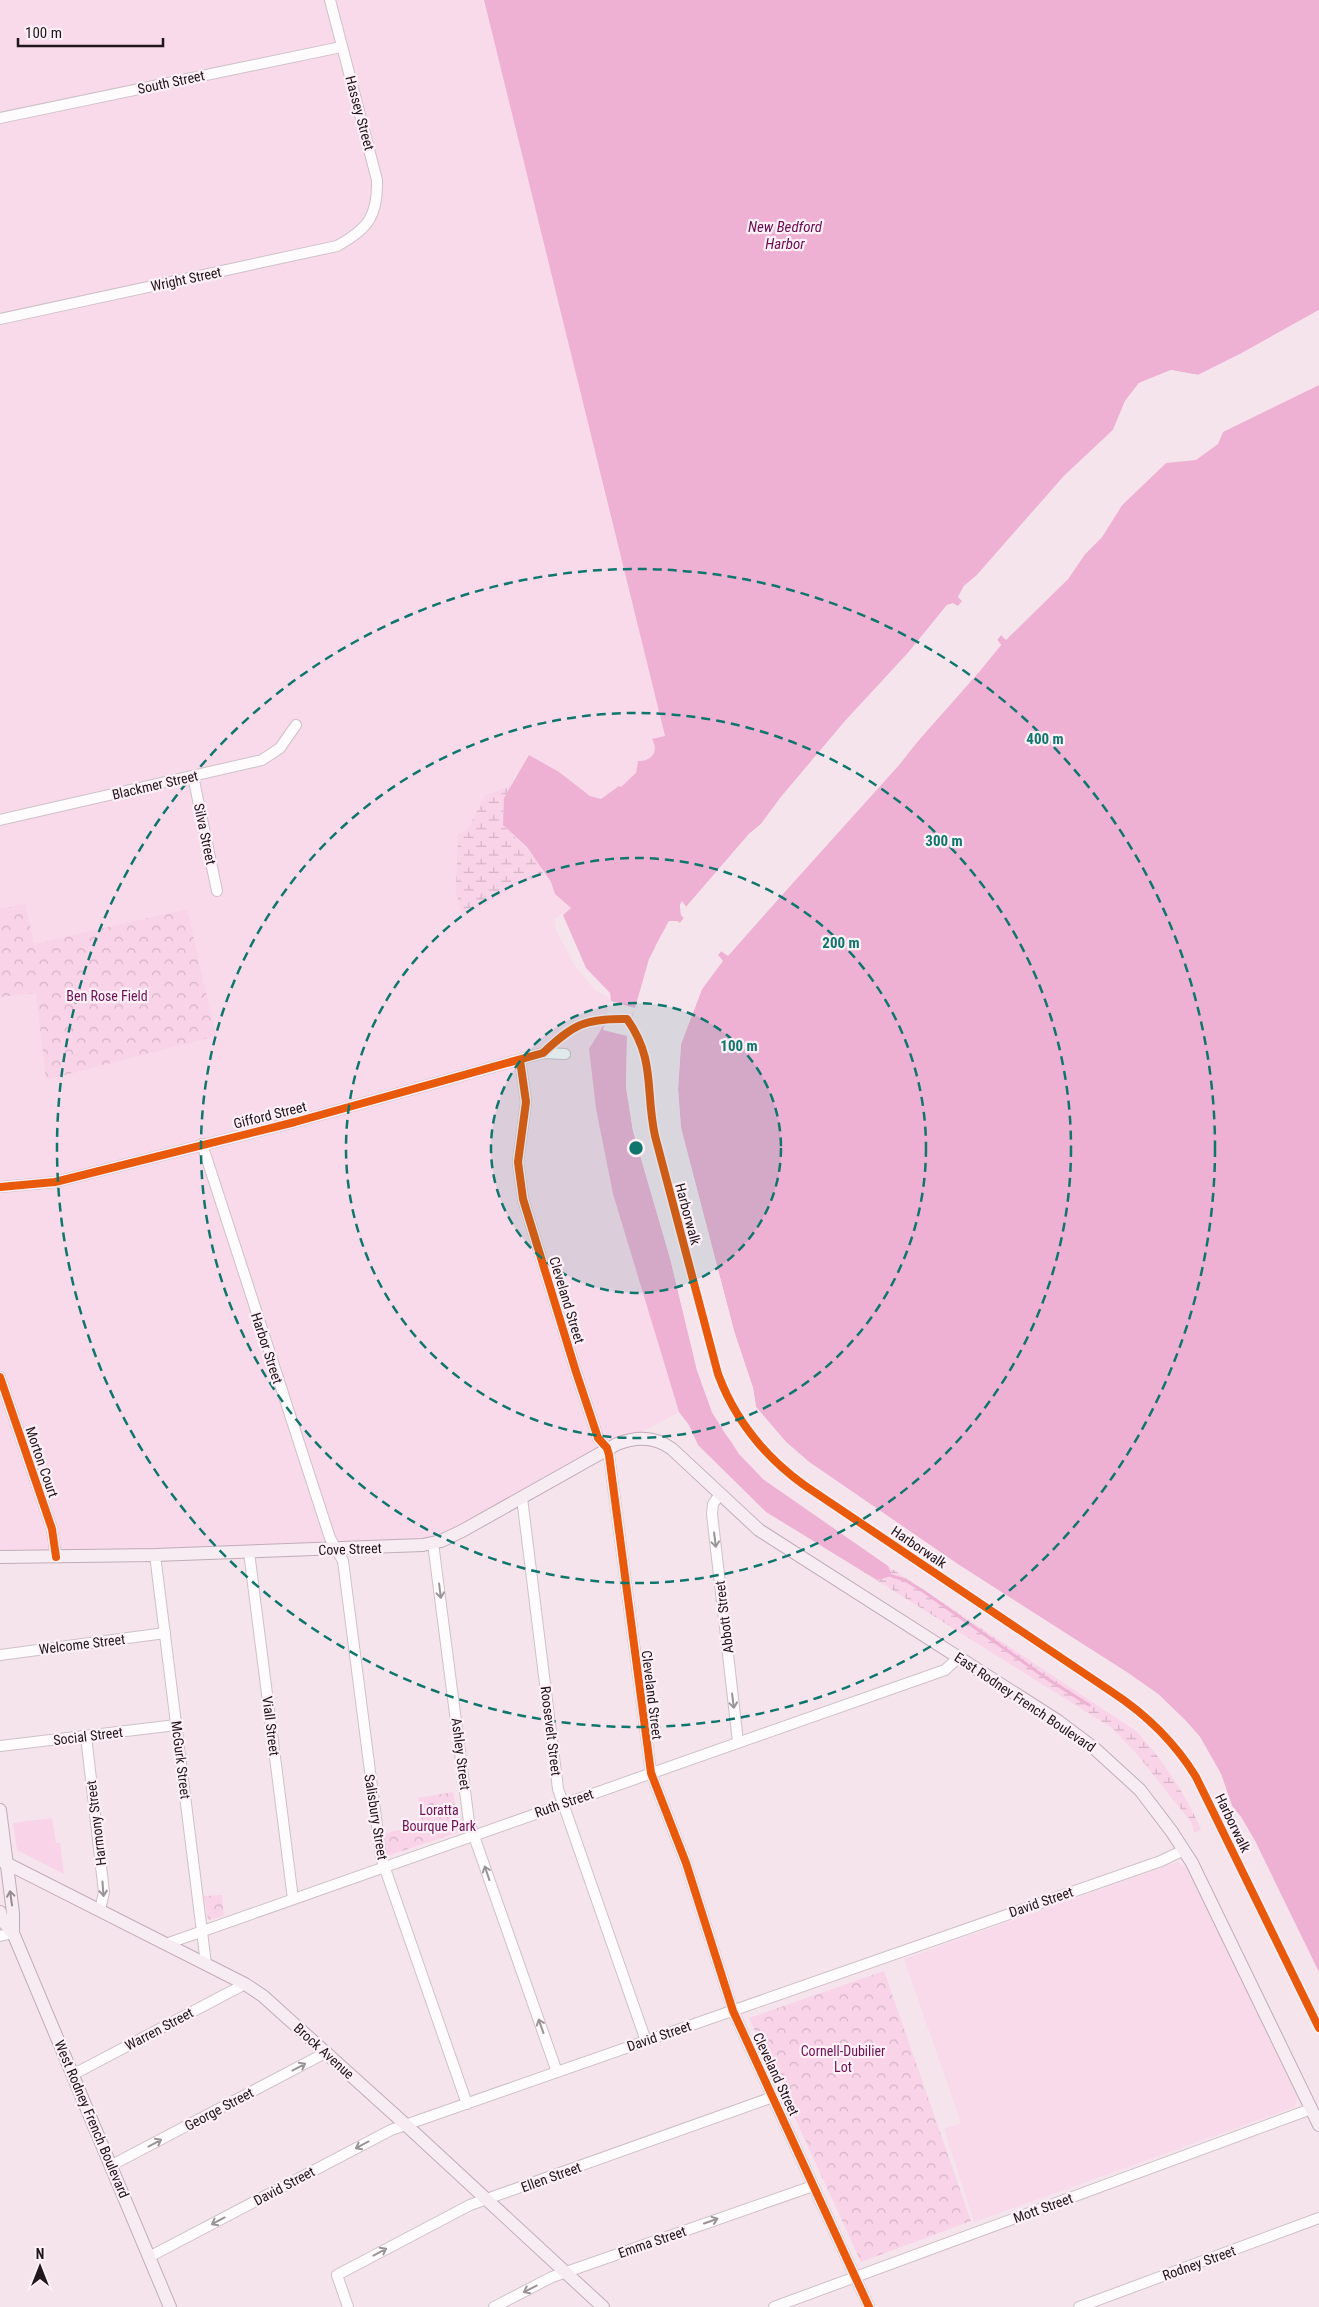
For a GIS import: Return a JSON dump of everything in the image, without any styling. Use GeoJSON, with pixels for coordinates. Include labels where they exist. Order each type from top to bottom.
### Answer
{"type":"FeatureCollection","features":[{"type":"Feature","properties":{"kind":"main road","name":"Cove Street"},"geometry":{"type":"LineString","coordinates":[[0,1557],[337,1550],[401,1547],[433,1543],[462,1531],[608,1448],[626,1441],[644,1438],[657,1440],[672,1449]]}},
{"type":"Feature","properties":{"kind":"main road","name":"East Rodney French Boulevard"},"geometry":{"type":"LineString","coordinates":[[672,1449],[759,1530],[1058,1721],[1106,1758],[1149,1801],[1184,1850],[1197,1872],[1319,2125]]}},
{"type":"Feature","properties":{"kind":"main road","name":"West Rodney French Boulevard"},"geometry":{"type":"LineString","coordinates":[[0,1810],[3,1862],[13,1917],[13,1933]]}},
{"type":"Feature","properties":{"kind":"main road","name":"Brock Avenue"},"geometry":{"type":"LineString","coordinates":[[3,1862],[245,1984],[262,1996],[327,2052],[603,2307]]}},
{"type":"Feature","properties":{"kind":"main road","name":"West Rodney French Boulevard"},"geometry":{"type":"LineString","coordinates":[[0,1912],[2,1920],[13,1933],[74,2074],[170,2307]]}},
{"type":"Feature","properties":{"kind":"street","name":"Hassey Street"},"geometry":{"type":"LineString","coordinates":[[330,0],[377,180],[374,210],[366,225]]}},
{"type":"Feature","properties":{"kind":"street","name":"South Street"},"geometry":{"type":"LineString","coordinates":[[0,118],[341,47]]}},
{"type":"Feature","properties":{"kind":"street","name":"Wright Street"},"geometry":{"type":"LineString","coordinates":[[0,319],[337,246],[358,234],[366,225]]}},
{"type":"Feature","properties":{"kind":"street","name":"Blackmer Street"},"geometry":{"type":"LineString","coordinates":[[0,820],[262,760],[280,748],[296,725]]}},
{"type":"Feature","properties":{"kind":"street","name":"Silva Street"},"geometry":{"type":"LineString","coordinates":[[193,776],[217,891]]}},
{"type":"Feature","properties":{"kind":"street","name":"Gifford Street"},"geometry":{"type":"LineString","coordinates":[[0,1187],[54,1182],[294,1122],[543,1054],[565,1054]]}},
{"type":"Feature","properties":{"kind":"street","name":"Cleveland Street"},"geometry":{"type":"LineString","coordinates":[[520,1060],[526,1102],[518,1162],[523,1199],[598,1438],[608,1448],[651,1773],[686,1863],[733,2011],[869,2307]]}},
{"type":"Feature","properties":{"kind":"street","name":"Harbor Street"},"geometry":{"type":"LineString","coordinates":[[202,1144],[330,1538],[337,1550]]}},
{"type":"Feature","properties":{"kind":"street","name":"Morton Court"},"geometry":{"type":"LineString","coordinates":[[0,1376],[52,1529],[56,1557]]}},
{"type":"Feature","properties":{"kind":"street","name":"Abbott Street"},"geometry":{"type":"LineString","coordinates":[[720,1494],[713,1504],[712,1514],[738,1742]]}},
{"type":"Feature","properties":{"kind":"street","name":"Roosevelt Street"},"geometry":{"type":"LineString","coordinates":[[522,1498],[557,1783],[646,2041]]}},
{"type":"Feature","properties":{"kind":"street","name":"Ashley Street"},"geometry":{"type":"LineString","coordinates":[[433,1543],[469,1817],[557,2072]]}},
{"type":"Feature","properties":{"kind":"street","name":"Salisbury Street"},"geometry":{"type":"LineString","coordinates":[[337,1550],[343,1561],[378,1841],[384,1867],[467,2104]]}},
{"type":"Feature","properties":{"kind":"street","name":"Viall Street"},"geometry":{"type":"LineString","coordinates":[[248,1552],[293,1899]]}},
{"type":"Feature","properties":{"kind":"street","name":"McGurk Street"},"geometry":{"type":"LineString","coordinates":[[155,1555],[206,1964]]}},
{"type":"Feature","properties":{"kind":"street","name":"Welcome Street"},"geometry":{"type":"LineString","coordinates":[[0,1655],[165,1633]]}},
{"type":"Feature","properties":{"kind":"street","name":"Ruth Street"},"geometry":{"type":"LineString","coordinates":[[166,1944],[945,1670],[958,1658]]}},
{"type":"Feature","properties":{"kind":"street","name":"Social Street"},"geometry":{"type":"LineString","coordinates":[[0,1746],[176,1725]]}},
{"type":"Feature","properties":{"kind":"street","name":"Harmony Street"},"geometry":{"type":"LineString","coordinates":[[86,1736],[104,1892],[100,1910]]}},
{"type":"Feature","properties":{"kind":"street","name":"David Street"},"geometry":{"type":"LineString","coordinates":[[149,2257],[391,2130],[1161,1861],[1184,1850]]}},
{"type":"Feature","properties":{"kind":"street"},"geometry":{"type":"LineString","coordinates":[[0,1936],[13,1933]]}},
{"type":"Feature","properties":{"kind":"street","name":"Warren Street"},"geometry":{"type":"LineString","coordinates":[[74,2074],[245,1984]]}},
{"type":"Feature","properties":{"kind":"street","name":"George Street"},"geometry":{"type":"LineString","coordinates":[[112,2165],[327,2052]]}},
{"type":"Feature","properties":{"kind":"street","name":"Ellen Street"},"geometry":{"type":"LineString","coordinates":[[348,2307],[337,2275],[470,2205],[773,2097]]}},
{"type":"Feature","properties":{"kind":"street","name":"Mott Street"},"geometry":{"type":"LineString","coordinates":[[774,2307],[1311,2109]]}},
{"type":"Feature","properties":{"kind":"street","name":"Emma Street"},"geometry":{"type":"LineString","coordinates":[[494,2307],[566,2272],[813,2186]]}},
{"type":"Feature","properties":{"kind":"street","name":"Rodney Street"},"geometry":{"type":"LineString","coordinates":[[1079,2307],[1319,2218]]}},
{"type":"Feature","properties":{"kind":"shaded area"},"geometry":{"type":"Polygon","coordinates":[[[0,0],[484,0],[665,736],[654,744],[654,754],[650,758],[638,761],[636,773],[621,788],[619,786],[601,799],[590,796],[559,772],[515,776],[511,786],[544,875],[551,882],[555,894],[571,908],[610,1001],[603,1030],[589,1049],[596,1109],[613,1194],[679,1412],[447,1538],[0,1557],[0,0]]]}},
{"type":"Feature","properties":{"kind":"shaded area"},"geometry":{"type":"Polygon","coordinates":[[[1177,1862],[1189,1869],[1297,2097],[1295,2107],[974,2222],[944,2129],[961,2123],[904,1959],[1177,1862]]]}},
{"type":"Feature","properties":{"kind":"green space"},"geometry":{"type":"Polygon","coordinates":[[[511,786],[504,798],[503,825],[536,860],[544,875],[512,885],[505,893],[467,914],[461,913],[456,891],[458,834],[468,829],[485,795],[511,786]]]}},
{"type":"Feature","properties":{"kind":"green space","name":"Ben Rose Field"},"geometry":{"type":"Polygon","coordinates":[[[25,904],[34,944],[187,909],[216,1036],[46,1080],[36,993],[0,997],[0,909],[25,904]]]}},
{"type":"Feature","properties":{"kind":"green space"},"geometry":{"type":"Polygon","coordinates":[[[803,1534],[847,1539],[1136,1731],[1173,1777],[1201,1829],[1195,1833],[1191,1822],[1136,1753],[1112,1728],[803,1534]]]}},
{"type":"Feature","properties":{"kind":"green space","name":"Loratta Bourque Park"},"geometry":{"type":"Polygon","coordinates":[[[453,1792],[459,1832],[387,1856],[383,1834],[421,1824],[418,1798],[453,1792]]]}},
{"type":"Feature","properties":{"kind":"green space"},"geometry":{"type":"Polygon","coordinates":[[[52,1818],[56,1843],[60,1843],[64,1874],[17,1850],[13,1823],[52,1818]]]}},
{"type":"Feature","properties":{"kind":"green space"},"geometry":{"type":"Polygon","coordinates":[[[222,1895],[224,1916],[208,1920],[204,1896],[222,1895]]]}},
{"type":"Feature","properties":{"kind":"green space","name":"Cornell-Dubilier Lot"},"geometry":{"type":"Polygon","coordinates":[[[884,1971],[971,2221],[861,2262],[749,2018],[884,1971]]]}},
{"type":"Feature","properties":{"kind":"water","name":"New Bedford Harbor"},"geometry":{"type":"Polygon","coordinates":[[[484,0],[1319,0],[1319,310],[1198,375],[1171,370],[1139,383],[1125,401],[1113,430],[1064,476],[977,575],[964,586],[958,597],[963,601],[958,606],[947,605],[908,653],[846,720],[781,797],[761,824],[749,834],[686,907],[682,901],[680,905],[681,915],[684,918],[680,923],[669,921],[649,959],[627,1036],[626,1087],[633,1131],[670,1258],[697,1370],[712,1412],[726,1435],[763,1479],[888,1566],[892,1576],[877,1580],[766,1512],[698,1445],[689,1425],[679,1412],[613,1194],[596,1109],[589,1049],[607,1017],[610,994],[596,988],[557,919],[571,908],[555,894],[551,882],[527,847],[503,825],[504,798],[529,755],[559,772],[590,796],[601,799],[619,786],[621,787],[636,773],[638,761],[643,761],[653,755],[655,748],[652,739],[665,736],[484,0]]]}},
{"type":"Feature","properties":{"kind":"water"},"geometry":{"type":"Polygon","coordinates":[[[1319,385],[1319,1972],[1255,1841],[1232,1806],[1221,1774],[1200,1737],[1185,1720],[1158,1694],[1128,1673],[959,1565],[809,1462],[786,1442],[756,1407],[753,1388],[734,1331],[681,1128],[678,1089],[681,1044],[702,989],[722,961],[718,955],[721,951],[728,955],[900,764],[928,728],[1001,645],[997,640],[1001,635],[1006,639],[1068,579],[1085,554],[1102,537],[1122,505],[1166,463],[1196,460],[1218,444],[1223,432],[1319,385]]]}},
{"type":"Feature","properties":{"kind":"pier"},"geometry":{"type":"Polygon","coordinates":[[[1319,310],[1319,313],[1294,328],[1209,373],[1193,378],[1171,373],[1140,385],[1127,402],[1115,431],[1066,478],[979,577],[966,588],[961,596],[965,601],[958,609],[953,606],[948,607],[910,655],[848,722],[783,798],[763,826],[751,836],[688,909],[682,906],[687,919],[681,926],[671,923],[652,960],[640,1005],[633,1013],[628,1035],[630,1035],[631,1048],[628,1087],[635,1131],[672,1257],[699,1370],[714,1411],[741,1452],[765,1477],[821,1518],[885,1559],[892,1568],[763,1479],[739,1454],[712,1412],[697,1370],[670,1258],[633,1131],[626,1087],[627,1036],[603,1030],[610,1002],[608,997],[595,990],[575,966],[556,930],[555,919],[571,908],[563,915],[586,968],[610,993],[611,1001],[635,1008],[656,945],[669,921],[680,923],[684,918],[681,915],[680,905],[682,901],[686,907],[749,834],[761,824],[781,797],[846,720],[908,653],[947,605],[953,603],[958,606],[962,601],[958,597],[964,586],[977,575],[1064,476],[1113,430],[1125,401],[1139,383],[1171,370],[1198,375],[1319,310]]]}},
{"type":"Feature","properties":{"kind":"pier"},"geometry":{"type":"Polygon","coordinates":[[[1319,382],[1319,385],[1220,432],[1259,409],[1319,382]]]}},
{"type":"Feature","properties":{"kind":"pier"},"geometry":{"type":"Polygon","coordinates":[[[1169,460],[1122,505],[1102,537],[1085,554],[1068,579],[1006,640],[1001,635],[997,639],[1001,645],[980,671],[728,956],[721,951],[718,955],[723,961],[702,989],[681,1044],[678,1089],[681,1128],[734,1331],[753,1388],[756,1407],[786,1442],[809,1462],[959,1565],[1128,1673],[1158,1694],[1185,1720],[1200,1737],[1221,1774],[1232,1806],[1255,1841],[1319,1974],[1253,1842],[1230,1807],[1219,1775],[1208,1754],[1183,1722],[1156,1696],[1126,1675],[958,1567],[808,1464],[784,1444],[754,1409],[751,1389],[732,1331],[679,1128],[675,1089],[679,1044],[700,988],[719,961],[716,954],[721,948],[728,952],[752,927],[978,669],[998,645],[995,638],[1001,633],[1006,636],[1066,577],[1083,553],[1100,536],[1120,503],[1164,461],[1169,460]]]}},
{"type":"Feature","properties":{"kind":"waterway"},"geometry":{"type":"LineString","coordinates":[[892,1576],[905,1580],[923,1591],[1046,1678],[1089,1705]]}},
{"type":"Feature","properties":{"kind":"cycle path","name":"Harborwalk"},"geometry":{"type":"LineString","coordinates":[[0,1187],[55,1182],[295,1122],[543,1053],[571,1030],[589,1022],[627,1019],[636,1034],[646,1062],[655,1136],[718,1374],[742,1422],[776,1462],[804,1485],[1125,1701],[1169,1740],[1196,1777],[1319,2028]]}},
{"type":"Feature","properties":{"kind":"cycle path"},"geometry":{"type":"LineString","coordinates":[[520,1060],[526,1102],[518,1162],[523,1199],[598,1438],[607,1448],[609,1455],[651,1773],[686,1863],[733,2011],[869,2307]]}},
{"type":"Feature","properties":{"kind":"cycle path"},"geometry":{"type":"LineString","coordinates":[[0,1377],[52,1529],[56,1557]]}}]}
